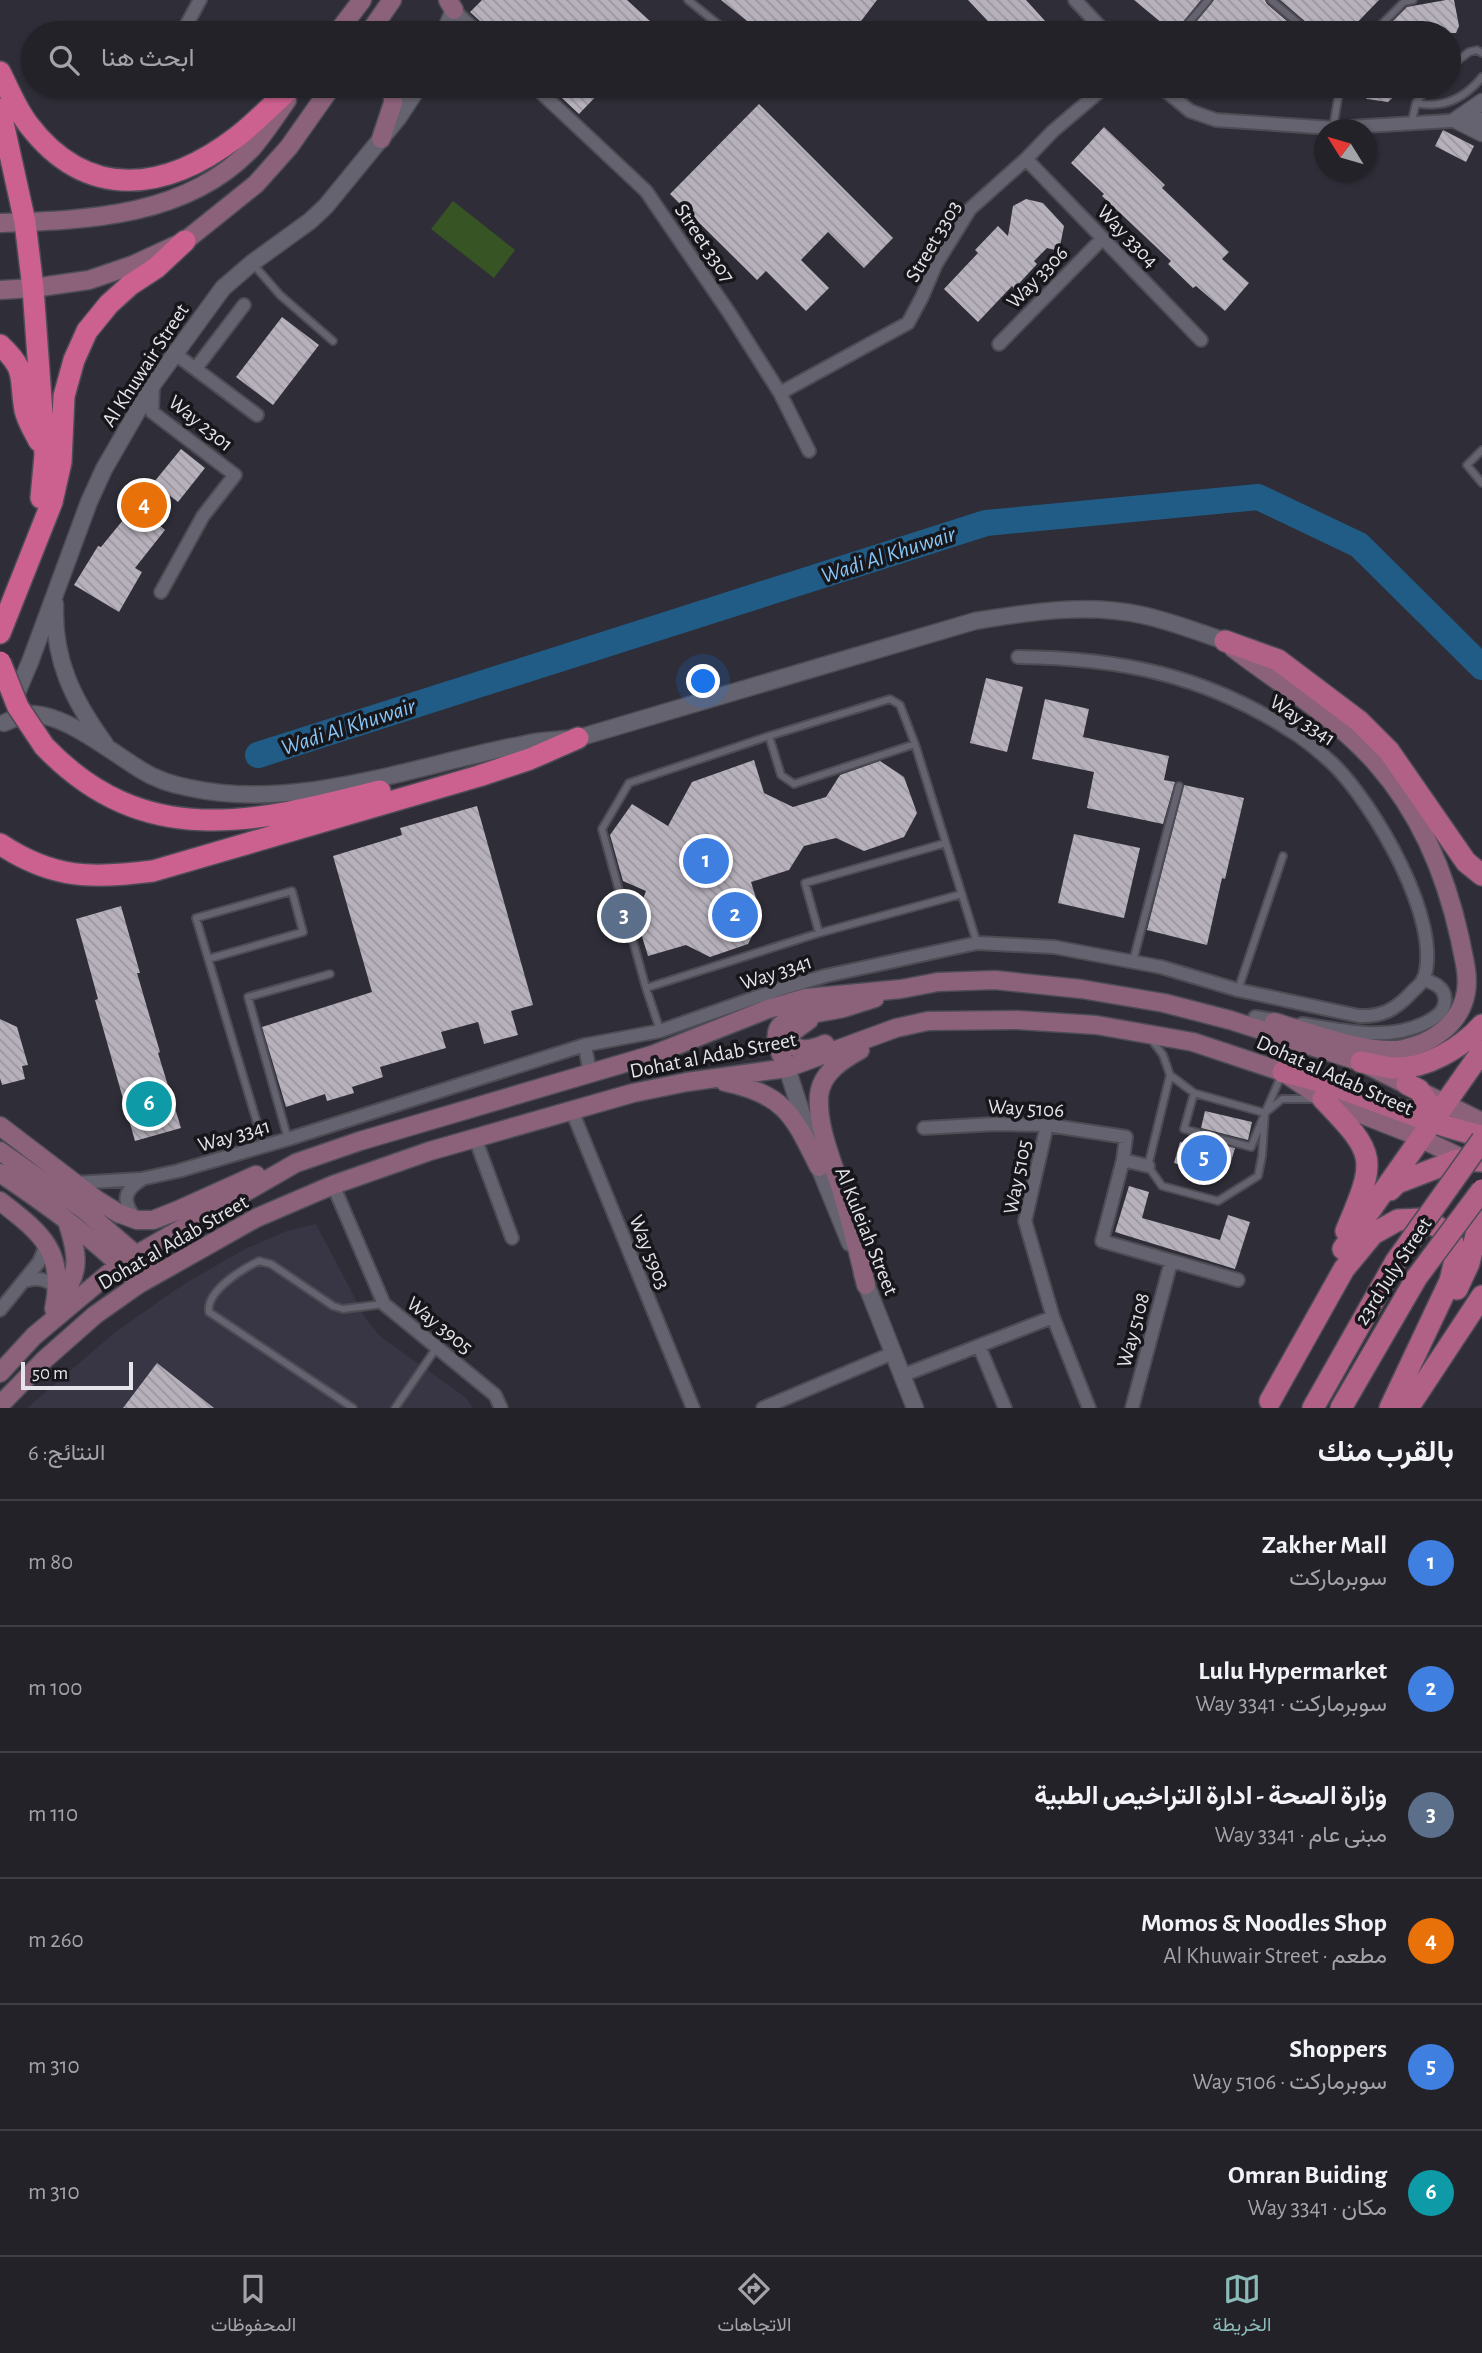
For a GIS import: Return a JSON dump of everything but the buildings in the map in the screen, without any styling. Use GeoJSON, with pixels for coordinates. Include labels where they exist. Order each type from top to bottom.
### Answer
{"type":"FeatureCollection","features":[{"type":"Feature","properties":{"kind":"highway"},"geometry":{"type":"LineString","coordinates":[[0,72],[28,124],[64,161],[94,174],[123,181],[147,180],[177,172],[237,136],[281,98]]}},
{"type":"Feature","properties":{"kind":"highway"},"geometry":{"type":"LineString","coordinates":[[0,109],[25,222],[33,289],[45,455],[37,538]]}},
{"type":"Feature","properties":{"kind":"highway"},"geometry":{"type":"LineString","coordinates":[[0,633],[52,502],[61,462],[64,396],[74,360],[87,331],[130,285],[156,268],[185,241]]}},
{"type":"Feature","properties":{"kind":"highway"},"geometry":{"type":"LineString","coordinates":[[0,345],[12,356],[23,375],[25,412],[45,455]]}},
{"type":"Feature","properties":{"kind":"highway"},"geometry":{"type":"LineString","coordinates":[[0,662],[18,707],[44,746],[69,769],[103,793],[134,808],[172,818],[202,821],[250,820],[296,813],[578,738]]}},
{"type":"Feature","properties":{"kind":"highway"},"geometry":{"type":"LineString","coordinates":[[0,844],[38,865],[79,876],[112,876],[153,871],[479,776],[530,759],[578,738]]}},
{"type":"Feature","properties":{"kind":"main road"},"geometry":{"type":"LineString","coordinates":[[346,21],[362,0]]}},
{"type":"Feature","properties":{"kind":"main road"},"geometry":{"type":"LineString","coordinates":[[377,21],[392,0]]}},
{"type":"Feature","properties":{"kind":"main road"},"geometry":{"type":"LineString","coordinates":[[0,223],[132,212],[156,206],[187,193],[225,172],[251,148],[286,98]]}},
{"type":"Feature","properties":{"kind":"main road"},"geometry":{"type":"LineString","coordinates":[[289,147],[324,98]]}},
{"type":"Feature","properties":{"kind":"main road"},"geometry":{"type":"LineString","coordinates":[[0,290],[33,289],[89,280],[133,265],[185,241],[256,184],[332,98]]}},
{"type":"Feature","properties":{"kind":"main road"},"geometry":{"type":"LineString","coordinates":[[381,139],[393,98]]}},
{"type":"Feature","properties":{"kind":"main road"},"geometry":{"type":"LineString","coordinates":[[1225,641],[1279,660],[1359,721],[1389,751],[1466,862],[1482,875]]}},
{"type":"Feature","properties":{"kind":"main road"},"geometry":{"type":"LineString","coordinates":[[1225,641],[1270,677],[1311,702],[1377,764],[1406,804],[1433,849],[1447,889],[1466,970],[1466,992],[1461,1008],[1451,1024],[1435,1037],[1404,1049],[1384,1051],[1365,1048],[1255,1017],[1230,1020]]}},
{"type":"Feature","properties":{"kind":"main road","name":"Dohat al Adab Street"},"geometry":{"type":"LineString","coordinates":[[0,1373],[34,1336],[128,1259],[296,1163],[360,1141],[652,1055],[768,1009],[806,998],[901,989],[938,982],[996,980],[1056,986],[1164,1003],[1230,1020],[1361,1062],[1407,1084],[1433,1121],[1477,1163]]}},
{"type":"Feature","properties":{"kind":"main road"},"geometry":{"type":"LineString","coordinates":[[786,1068],[778,1045],[780,1025],[789,1020],[827,1012],[901,989]]}},
{"type":"Feature","properties":{"kind":"main road"},"geometry":{"type":"LineString","coordinates":[[827,1012],[796,1027],[791,1033],[790,1040],[793,1045],[798,1049],[807,1049],[866,1030],[895,1028]]}},
{"type":"Feature","properties":{"kind":"main road","name":"Dohat al Adab Street"},"geometry":{"type":"LineString","coordinates":[[0,1405],[44,1360],[95,1315],[139,1284],[256,1218],[333,1185],[430,1151],[634,1093],[786,1068],[895,1028],[929,1021],[1017,1020],[1096,1025],[1146,1032],[1193,1042],[1283,1072],[1323,1099],[1433,1121]]}},
{"type":"Feature","properties":{"kind":"main road"},"geometry":{"type":"LineString","coordinates":[[1361,1062],[1396,1068],[1422,1063],[1448,1053],[1482,1025]]}},
{"type":"Feature","properties":{"kind":"main road"},"geometry":{"type":"LineString","coordinates":[[866,1285],[843,1194],[828,1148],[819,1095],[826,1078],[838,1063],[895,1028]]}},
{"type":"Feature","properties":{"kind":"main road"},"geometry":{"type":"LineString","coordinates":[[1332,1263],[1375,1206],[1482,1051]]}},
{"type":"Feature","properties":{"kind":"main road"},"geometry":{"type":"LineString","coordinates":[[1283,1072],[1313,1079],[1433,1121],[1479,1131]]}},
{"type":"Feature","properties":{"kind":"main road"},"geometry":{"type":"LineString","coordinates":[[711,1079],[755,1089],[779,1103],[796,1122],[819,1167]]}},
{"type":"Feature","properties":{"kind":"main road"},"geometry":{"type":"LineString","coordinates":[[1401,1110],[1418,1112],[1427,1106],[1425,1097],[1407,1084]]}},
{"type":"Feature","properties":{"kind":"main road"},"geometry":{"type":"LineString","coordinates":[[1268,1405],[1302,1320],[1332,1263],[1368,1174],[1367,1155],[1355,1132],[1323,1099]]}},
{"type":"Feature","properties":{"kind":"main road"},"geometry":{"type":"LineString","coordinates":[[0,1126],[74,1183],[118,1213],[137,1220],[153,1220],[248,1177],[296,1163]]}},
{"type":"Feature","properties":{"kind":"main road","name":"23rd July Street"},"geometry":{"type":"LineString","coordinates":[[1313,1408],[1396,1261],[1479,1131]]}},
{"type":"Feature","properties":{"kind":"main road"},"geometry":{"type":"LineString","coordinates":[[0,1152],[84,1210],[128,1259],[139,1284]]}},
{"type":"Feature","properties":{"kind":"main road"},"geometry":{"type":"LineString","coordinates":[[1375,1206],[1397,1184],[1429,1169],[1457,1160],[1477,1163]]}},
{"type":"Feature","properties":{"kind":"main road"},"geometry":{"type":"LineString","coordinates":[[0,1174],[128,1259],[157,1273]]}},
{"type":"Feature","properties":{"kind":"main road","name":"23rd July Street"},"geometry":{"type":"LineString","coordinates":[[1341,1408],[1417,1277],[1482,1190]]}},
{"type":"Feature","properties":{"kind":"main road"},"geometry":{"type":"LineString","coordinates":[[0,1201],[40,1233],[47,1243],[55,1267],[57,1287],[54,1309]]}},
{"type":"Feature","properties":{"kind":"main road"},"geometry":{"type":"LineString","coordinates":[[1401,1408],[1469,1263],[1482,1211]]}},
{"type":"Feature","properties":{"kind":"main road"},"geometry":{"type":"LineString","coordinates":[[1268,1405],[1344,1269],[1373,1234],[1398,1220],[1420,1219],[1438,1227],[1453,1243],[1455,1260],[1450,1281],[1390,1408]]}},
{"type":"Feature","properties":{"kind":"main road"},"geometry":{"type":"LineString","coordinates":[[34,1336],[71,1287],[75,1275],[75,1244],[68,1221]]}},
{"type":"Feature","properties":{"kind":"main road"},"geometry":{"type":"LineString","coordinates":[[1408,1408],[1482,1296]]}},
{"type":"Feature","properties":{"kind":"street"},"geometry":{"type":"LineString","coordinates":[[189,21],[200,0]]}},
{"type":"Feature","properties":{"kind":"street"},"geometry":{"type":"LineString","coordinates":[[1075,0],[1095,21]]}},
{"type":"Feature","properties":{"kind":"street"},"geometry":{"type":"LineString","coordinates":[[448,21],[454,3]]}},
{"type":"Feature","properties":{"kind":"street"},"geometry":{"type":"LineString","coordinates":[[454,3],[468,21]]}},
{"type":"Feature","properties":{"kind":"street","name":"Al Khuwair Street"},"geometry":{"type":"LineString","coordinates":[[2,727],[30,662],[89,502],[104,469],[153,384],[223,288],[326,206],[410,98]]}},
{"type":"Feature","properties":{"kind":"street","name":"Street 3307"},"geometry":{"type":"LineString","coordinates":[[547,98],[646,191],[780,393],[809,451]]}},
{"type":"Feature","properties":{"kind":"street","name":"Street 3303"},"geometry":{"type":"LineString","coordinates":[[780,393],[908,323],[936,264],[970,209],[1092,98]]}},
{"type":"Feature","properties":{"kind":"street"},"geometry":{"type":"LineString","coordinates":[[1174,98],[1190,111],[1216,120],[1314,127]]}},
{"type":"Feature","properties":{"kind":"street"},"geometry":{"type":"LineString","coordinates":[[1456,120],[1482,102]]}},
{"type":"Feature","properties":{"kind":"street"},"geometry":{"type":"LineString","coordinates":[[1377,126],[1482,119]]}},
{"type":"Feature","properties":{"kind":"street"},"geometry":{"type":"LineString","coordinates":[[1456,120],[1482,133]]}},
{"type":"Feature","properties":{"kind":"street","name":"Way 3304"},"geometry":{"type":"LineString","coordinates":[[1026,159],[1201,340]]}},
{"type":"Feature","properties":{"kind":"street","name":"Way 3306"},"geometry":{"type":"LineString","coordinates":[[999,344],[1103,238]]}},
{"type":"Feature","properties":{"kind":"street"},"geometry":{"type":"LineString","coordinates":[[196,368],[244,305]]}},
{"type":"Feature","properties":{"kind":"street"},"geometry":{"type":"LineString","coordinates":[[174,353],[257,415]]}},
{"type":"Feature","properties":{"kind":"street","name":"Way 2301"},"geometry":{"type":"LineString","coordinates":[[153,384],[152,412],[235,474],[203,516],[160,592]]}},
{"type":"Feature","properties":{"kind":"street"},"geometry":{"type":"LineString","coordinates":[[56,592],[58,653],[82,712],[107,746]]}},
{"type":"Feature","properties":{"kind":"street"},"geometry":{"type":"LineString","coordinates":[[2,727],[26,714],[58,719],[107,746],[143,772],[166,781],[191,789],[262,793],[342,786],[526,743],[578,738],[975,621],[1029,612],[1097,609],[1141,615],[1225,641]]}},
{"type":"Feature","properties":{"kind":"street","name":"Way 3341"},"geometry":{"type":"LineString","coordinates":[[74,1183],[141,1180],[178,1171],[585,1045],[660,1031],[825,976],[978,943],[1054,947],[1161,967],[1238,990],[1328,1010],[1373,1016],[1396,1008],[1423,979],[1426,955],[1423,924],[1414,894],[1393,849],[1357,791],[1333,764],[1311,745],[1291,730],[1251,708],[1209,688],[1170,675],[1072,657],[1018,657]]}},
{"type":"Feature","properties":{"kind":"street"},"geometry":{"type":"LineString","coordinates":[[1255,1017],[1367,1033],[1396,1034],[1436,1017],[1445,1006],[1446,995],[1441,988],[1423,979]]}},
{"type":"Feature","properties":{"kind":"street"},"geometry":{"type":"LineString","coordinates":[[585,1045],[590,1074]]}},
{"type":"Feature","properties":{"kind":"street","name":"Al Kuleiah Street"},"geometry":{"type":"LineString","coordinates":[[786,1068],[819,1167],[915,1408]]}},
{"type":"Feature","properties":{"kind":"street","name":"Way 5903"},"geometry":{"type":"LineString","coordinates":[[572,1111],[693,1408]]}},
{"type":"Feature","properties":{"kind":"street","name":"Way 5106"},"geometry":{"type":"LineString","coordinates":[[924,1128],[995,1124],[1047,1125],[1126,1137],[1123,1160]]}},
{"type":"Feature","properties":{"kind":"street","name":"Way 5105"},"geometry":{"type":"LineString","coordinates":[[1047,1125],[1025,1221],[1053,1317],[1089,1408]]}},
{"type":"Feature","properties":{"kind":"street"},"geometry":{"type":"LineString","coordinates":[[475,1138],[512,1238]]}},
{"type":"Feature","properties":{"kind":"street"},"geometry":{"type":"LineString","coordinates":[[1148,1166],[1123,1160],[1102,1241],[1238,1280]]}},
{"type":"Feature","properties":{"kind":"street"},"geometry":{"type":"LineString","coordinates":[[137,1220],[127,1208],[127,1196],[131,1186],[141,1180]]}},
{"type":"Feature","properties":{"kind":"street","name":"Way 3905"},"geometry":{"type":"LineString","coordinates":[[333,1185],[384,1304],[495,1395],[501,1408]]}},
{"type":"Feature","properties":{"kind":"street"},"geometry":{"type":"LineString","coordinates":[[0,1310],[39,1262],[47,1243]]}},
{"type":"Feature","properties":{"kind":"street","name":"Way 5108"},"geometry":{"type":"LineString","coordinates":[[1132,1408],[1171,1262]]}},
{"type":"Feature","properties":{"kind":"street"},"geometry":{"type":"LineString","coordinates":[[24,1281],[35,1278],[47,1280],[57,1287]]}},
{"type":"Feature","properties":{"kind":"street"},"geometry":{"type":"LineString","coordinates":[[901,1376],[1053,1317]]}},
{"type":"Feature","properties":{"kind":"street"},"geometry":{"type":"LineString","coordinates":[[979,1346],[1005,1408]]}},
{"type":"Feature","properties":{"kind":"street"},"geometry":{"type":"LineString","coordinates":[[763,1408],[892,1353]]}},
{"type":"Feature","properties":{"kind":"lane"},"geometry":{"type":"LineString","coordinates":[[688,0],[714,21]]}},
{"type":"Feature","properties":{"kind":"lane"},"geometry":{"type":"LineString","coordinates":[[1190,21],[1208,0]]}},
{"type":"Feature","properties":{"kind":"lane"},"geometry":{"type":"LineString","coordinates":[[1270,0],[1295,21]]}},
{"type":"Feature","properties":{"kind":"lane"},"geometry":{"type":"LineString","coordinates":[[1385,21],[1404,2],[1413,0]]}},
{"type":"Feature","properties":{"kind":"lane"},"geometry":{"type":"LineString","coordinates":[[1461,58],[1477,50],[1482,53]]}},
{"type":"Feature","properties":{"kind":"lane"},"geometry":{"type":"LineString","coordinates":[[1461,95],[1482,77]]}},
{"type":"Feature","properties":{"kind":"lane"},"geometry":{"type":"LineString","coordinates":[[1334,119],[1338,98]]}},
{"type":"Feature","properties":{"kind":"lane"},"geometry":{"type":"LineString","coordinates":[[1411,125],[1420,98]]}},
{"type":"Feature","properties":{"kind":"lane"},"geometry":{"type":"LineString","coordinates":[[1416,103],[1437,105],[1453,102],[1458,98]]}},
{"type":"Feature","properties":{"kind":"lane"},"geometry":{"type":"LineString","coordinates":[[252,263],[280,295],[333,341]]}},
{"type":"Feature","properties":{"kind":"lane"},"geometry":{"type":"LineString","coordinates":[[1482,450],[1467,466],[1482,484]]}},
{"type":"Feature","properties":{"kind":"lane"},"geometry":{"type":"LineString","coordinates":[[660,1031],[602,830],[629,783],[890,699],[900,705],[915,744],[978,943]]}},
{"type":"Feature","properties":{"kind":"lane"},"geometry":{"type":"LineString","coordinates":[[769,736],[781,775],[794,784],[915,744]]}},
{"type":"Feature","properties":{"kind":"lane"},"geometry":{"type":"LineString","coordinates":[[1132,963],[1179,786]]}},
{"type":"Feature","properties":{"kind":"lane"},"geometry":{"type":"LineString","coordinates":[[819,933],[805,883],[946,843]]}},
{"type":"Feature","properties":{"kind":"lane"},"geometry":{"type":"LineString","coordinates":[[1238,990],[1283,856]]}},
{"type":"Feature","properties":{"kind":"lane"},"geometry":{"type":"LineString","coordinates":[[208,959],[303,932],[292,891],[197,918],[208,959],[264,1146]]}},
{"type":"Feature","properties":{"kind":"lane"},"geometry":{"type":"LineString","coordinates":[[646,988],[819,933],[962,894]]}},
{"type":"Feature","properties":{"kind":"lane"},"geometry":{"type":"LineString","coordinates":[[288,1139],[248,998],[330,974]]}},
{"type":"Feature","properties":{"kind":"lane"},"geometry":{"type":"LineString","coordinates":[[1146,1032],[1163,1055],[1170,1075],[1148,1166],[1162,1186],[1218,1202],[1258,1176],[1265,1113],[1282,1100],[1323,1099]]}},
{"type":"Feature","properties":{"kind":"lane"},"geometry":{"type":"LineString","coordinates":[[1195,1093],[1184,1129],[1251,1147],[1283,1072]]}},
{"type":"Feature","properties":{"kind":"lane"},"geometry":{"type":"LineString","coordinates":[[1170,1075],[1195,1093],[1265,1113]]}},
{"type":"Feature","properties":{"kind":"lane"},"geometry":{"type":"LineString","coordinates":[[353,1408],[209,1312],[208,1304],[211,1296],[244,1268],[259,1261],[271,1264],[333,1306],[343,1309],[384,1304]]}},
{"type":"Feature","properties":{"kind":"lane"},"geometry":{"type":"LineString","coordinates":[[395,1408],[438,1348]]}},
{"type":"Feature","properties":{"kind":"shaded area"},"geometry":{"type":"Polygon","coordinates":[[[316,1224],[366,1319],[380,1336],[465,1397],[473,1408],[27,1408],[114,1333],[184,1284],[245,1249],[287,1231],[316,1224]]]}},
{"type":"Feature","properties":{"kind":"green space"},"geometry":{"type":"Polygon","coordinates":[[[453,201],[515,250],[494,278],[431,229],[453,201]]]}},
{"type":"Feature","properties":{"kind":"waterway","name":"Wadi Al Khuwair"},"geometry":{"type":"LineString","coordinates":[[258,755],[986,523],[1258,497],[1359,545],[1482,667]]}},
{"type":"Feature","properties":{"kind":"place","name":"Momos & Noodles Shop"},"geometry":{"type":"Point","coordinates":[144,505]}},
{"type":"Feature","properties":{"kind":"place","name":"Zakher Mall"},"geometry":{"type":"Point","coordinates":[706,861]}},
{"type":"Feature","properties":{"kind":"place","name":"Lulu Hypermarket"},"geometry":{"type":"Point","coordinates":[735,915]}},
{"type":"Feature","properties":{"kind":"place","name":"وزارة الصحة - ادارة التراخيص الطبية"},"geometry":{"type":"Point","coordinates":[624,916]}},
{"type":"Feature","properties":{"kind":"place","name":"Omran Buiding"},"geometry":{"type":"Point","coordinates":[149,1104]}},
{"type":"Feature","properties":{"kind":"place","name":"Shoppers"},"geometry":{"type":"Point","coordinates":[1204,1158]}}]}
